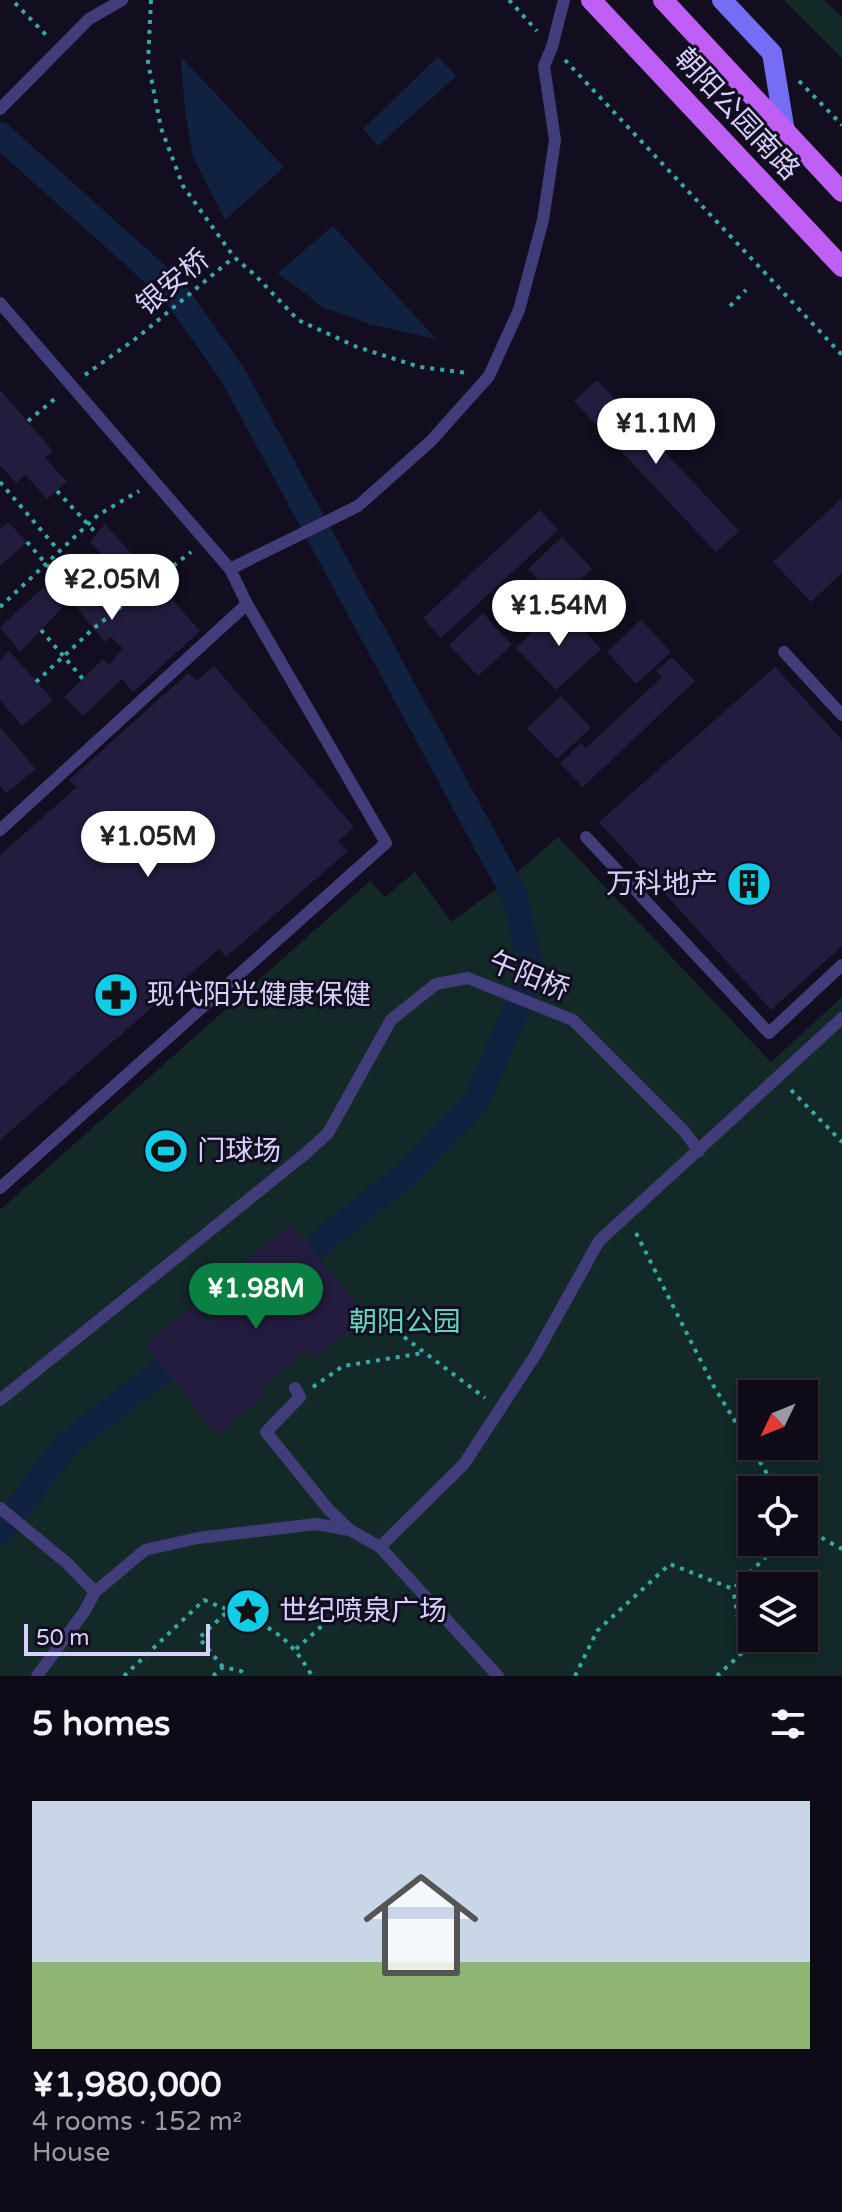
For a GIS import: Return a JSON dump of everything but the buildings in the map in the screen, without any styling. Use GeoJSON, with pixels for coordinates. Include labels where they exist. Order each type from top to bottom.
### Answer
{"type":"FeatureCollection","features":[{"type":"Feature","properties":{"kind":"main road","name":"朝阳公园南路"},"geometry":{"type":"LineString","coordinates":[[591,0],[842,267]]}},
{"type":"Feature","properties":{"kind":"main road","name":"朝阳公园南路"},"geometry":{"type":"LineString","coordinates":[[663,0],[842,192]]}},
{"type":"Feature","properties":{"kind":"street"},"geometry":{"type":"LineString","coordinates":[[722,0],[772,53]]}},
{"type":"Feature","properties":{"kind":"street","name":"朝阳公园南路"},"geometry":{"type":"LineString","coordinates":[[772,53],[785,132]]}},
{"type":"Feature","properties":{"kind":"lane"},"geometry":{"type":"LineString","coordinates":[[0,109],[89,19],[122,0]]}},
{"type":"Feature","properties":{"kind":"lane"},"geometry":{"type":"LineString","coordinates":[[230,569],[358,506],[431,441],[489,376],[519,310],[543,220],[555,140],[544,66],[564,0]]}},
{"type":"Feature","properties":{"kind":"lane"},"geometry":{"type":"LineString","coordinates":[[0,303],[230,569],[247,604],[386,843],[0,1188]]}},
{"type":"Feature","properties":{"kind":"lane"},"geometry":{"type":"LineString","coordinates":[[0,830],[247,604]]}},
{"type":"Feature","properties":{"kind":"lane"},"geometry":{"type":"LineString","coordinates":[[784,652],[842,715]]}},
{"type":"Feature","properties":{"kind":"lane"},"geometry":{"type":"LineString","coordinates":[[586,837],[769,1033],[842,965]]}},
{"type":"Feature","properties":{"kind":"lane","name":"午阳桥"},"geometry":{"type":"LineString","coordinates":[[0,1400],[328,1133],[391,1020],[436,984],[468,978],[573,1020],[684,1131],[699,1151]]}},
{"type":"Feature","properties":{"kind":"lane"},"geometry":{"type":"LineString","coordinates":[[380,1547],[464,1464],[536,1354],[599,1241],[842,1018]]}},
{"type":"Feature","properties":{"kind":"lane"},"geometry":{"type":"LineString","coordinates":[[298,1392],[266,1432],[329,1510],[350,1530],[380,1547],[498,1676]]}},
{"type":"Feature","properties":{"kind":"lane"},"geometry":{"type":"LineString","coordinates":[[0,1508],[67,1563],[95,1592]]}},
{"type":"Feature","properties":{"kind":"lane"},"geometry":{"type":"LineString","coordinates":[[37,1676],[95,1592],[145,1550],[198,1538],[316,1524],[350,1530]]}},
{"type":"Feature","properties":{"kind":"path"},"geometry":{"type":"LineString","coordinates":[[151,0],[148,62],[161,128],[183,186],[234,257],[298,320],[357,347],[420,367],[489,376]]}},
{"type":"Feature","properties":{"kind":"path"},"geometry":{"type":"LineString","coordinates":[[509,0],[842,355]]}},
{"type":"Feature","properties":{"kind":"path"},"geometry":{"type":"LineString","coordinates":[[15,3],[59,48]]}},
{"type":"Feature","properties":{"kind":"path"},"geometry":{"type":"LineString","coordinates":[[772,53],[842,125]]}},
{"type":"Feature","properties":{"kind":"path","name":"银安桥"},"geometry":{"type":"LineString","coordinates":[[138,337],[234,257]]}},
{"type":"Feature","properties":{"kind":"path"},"geometry":{"type":"LineString","coordinates":[[730,306],[746,290]]}},
{"type":"Feature","properties":{"kind":"path"},"geometry":{"type":"LineString","coordinates":[[0,607],[98,515],[154,481]]}},
{"type":"Feature","properties":{"kind":"path"},"geometry":{"type":"LineString","coordinates":[[0,482],[59,551]]}},
{"type":"Feature","properties":{"kind":"path"},"geometry":{"type":"LineString","coordinates":[[57,491],[97,534]]}},
{"type":"Feature","properties":{"kind":"path"},"geometry":{"type":"LineString","coordinates":[[36,682],[94,628],[205,541]]}},
{"type":"Feature","properties":{"kind":"path"},"geometry":{"type":"LineString","coordinates":[[27,542],[61,581]]}},
{"type":"Feature","properties":{"kind":"path"},"geometry":{"type":"LineString","coordinates":[[41,630],[83,679]]}},
{"type":"Feature","properties":{"kind":"path"},"geometry":{"type":"LineString","coordinates":[[777,1078],[842,1142]]}},
{"type":"Feature","properties":{"kind":"path"},"geometry":{"type":"LineString","coordinates":[[627,1215],[713,1385],[768,1476]]}},
{"type":"Feature","properties":{"kind":"path"},"geometry":{"type":"LineString","coordinates":[[388,1325],[500,1409]]}},
{"type":"Feature","properties":{"kind":"path"},"geometry":{"type":"LineString","coordinates":[[298,1392],[343,1366],[423,1353]]}},
{"type":"Feature","properties":{"kind":"path"},"geometry":{"type":"LineString","coordinates":[[818,1536],[842,1549]]}},
{"type":"Feature","properties":{"kind":"path"},"geometry":{"type":"LineString","coordinates":[[733,1589],[767,1556]]}},
{"type":"Feature","properties":{"kind":"path"},"geometry":{"type":"LineString","coordinates":[[575,1676],[597,1631],[670,1564],[733,1589]]}},
{"type":"Feature","properties":{"kind":"path"},"geometry":{"type":"LineString","coordinates":[[717,1676],[744,1651],[733,1589]]}},
{"type":"Feature","properties":{"kind":"path"},"geometry":{"type":"LineString","coordinates":[[124,1676],[204,1600],[271,1627],[296,1649],[312,1676]]}},
{"type":"Feature","properties":{"kind":"path"},"geometry":{"type":"LineString","coordinates":[[228,1611],[199,1638],[223,1667],[241,1671],[247,1676]]}},
{"type":"Feature","properties":{"kind":"path"},"geometry":{"type":"LineString","coordinates":[[296,1649],[332,1617]]}},
{"type":"Feature","properties":{"kind":"path"},"geometry":{"type":"LineString","coordinates":[[213,1676],[223,1667]]}},
{"type":"Feature","properties":{"kind":"green space"},"geometry":{"type":"Polygon","coordinates":[[[784,0],[824,0],[842,17],[842,58],[784,0]]]}},
{"type":"Feature","properties":{"kind":"green space","name":"朝阳公园"},"geometry":{"type":"Polygon","coordinates":[[[558,837],[771,1062],[842,997],[842,1676],[0,1676],[0,1210],[370,881],[385,897],[415,872],[451,922],[507,881],[558,837]]]}},
{"type":"Feature","properties":{"kind":"water"},"geometry":{"type":"Polygon","coordinates":[[[181,57],[284,167],[225,220],[193,157],[185,111],[181,57]]]}},
{"type":"Feature","properties":{"kind":"water"},"geometry":{"type":"Polygon","coordinates":[[[438,57],[456,76],[378,146],[363,129],[438,57]]]}},
{"type":"Feature","properties":{"kind":"water"},"geometry":{"type":"Polygon","coordinates":[[[333,226],[436,339],[369,324],[324,308],[278,273],[333,226]]]}},
{"type":"Feature","properties":{"kind":"waterway"},"geometry":{"type":"LineString","coordinates":[[0,135],[173,290],[233,375],[514,894],[532,972],[477,1100],[409,1172],[284,1272]]}},
{"type":"Feature","properties":{"kind":"waterway"},"geometry":{"type":"LineString","coordinates":[[0,1532],[65,1446],[192,1347]]}},
{"type":"Feature","properties":{"kind":"place","name":"万科地产"},"geometry":{"type":"Point","coordinates":[749,884]}},
{"type":"Feature","properties":{"kind":"place","name":"现代阳光健康保健"},"geometry":{"type":"Point","coordinates":[116,995]}},
{"type":"Feature","properties":{"kind":"place","name":"门球场"},"geometry":{"type":"Point","coordinates":[166,1151]}},
{"type":"Feature","properties":{"kind":"place","name":"世纪喷泉广场"},"geometry":{"type":"Point","coordinates":[248,1611]}}]}
